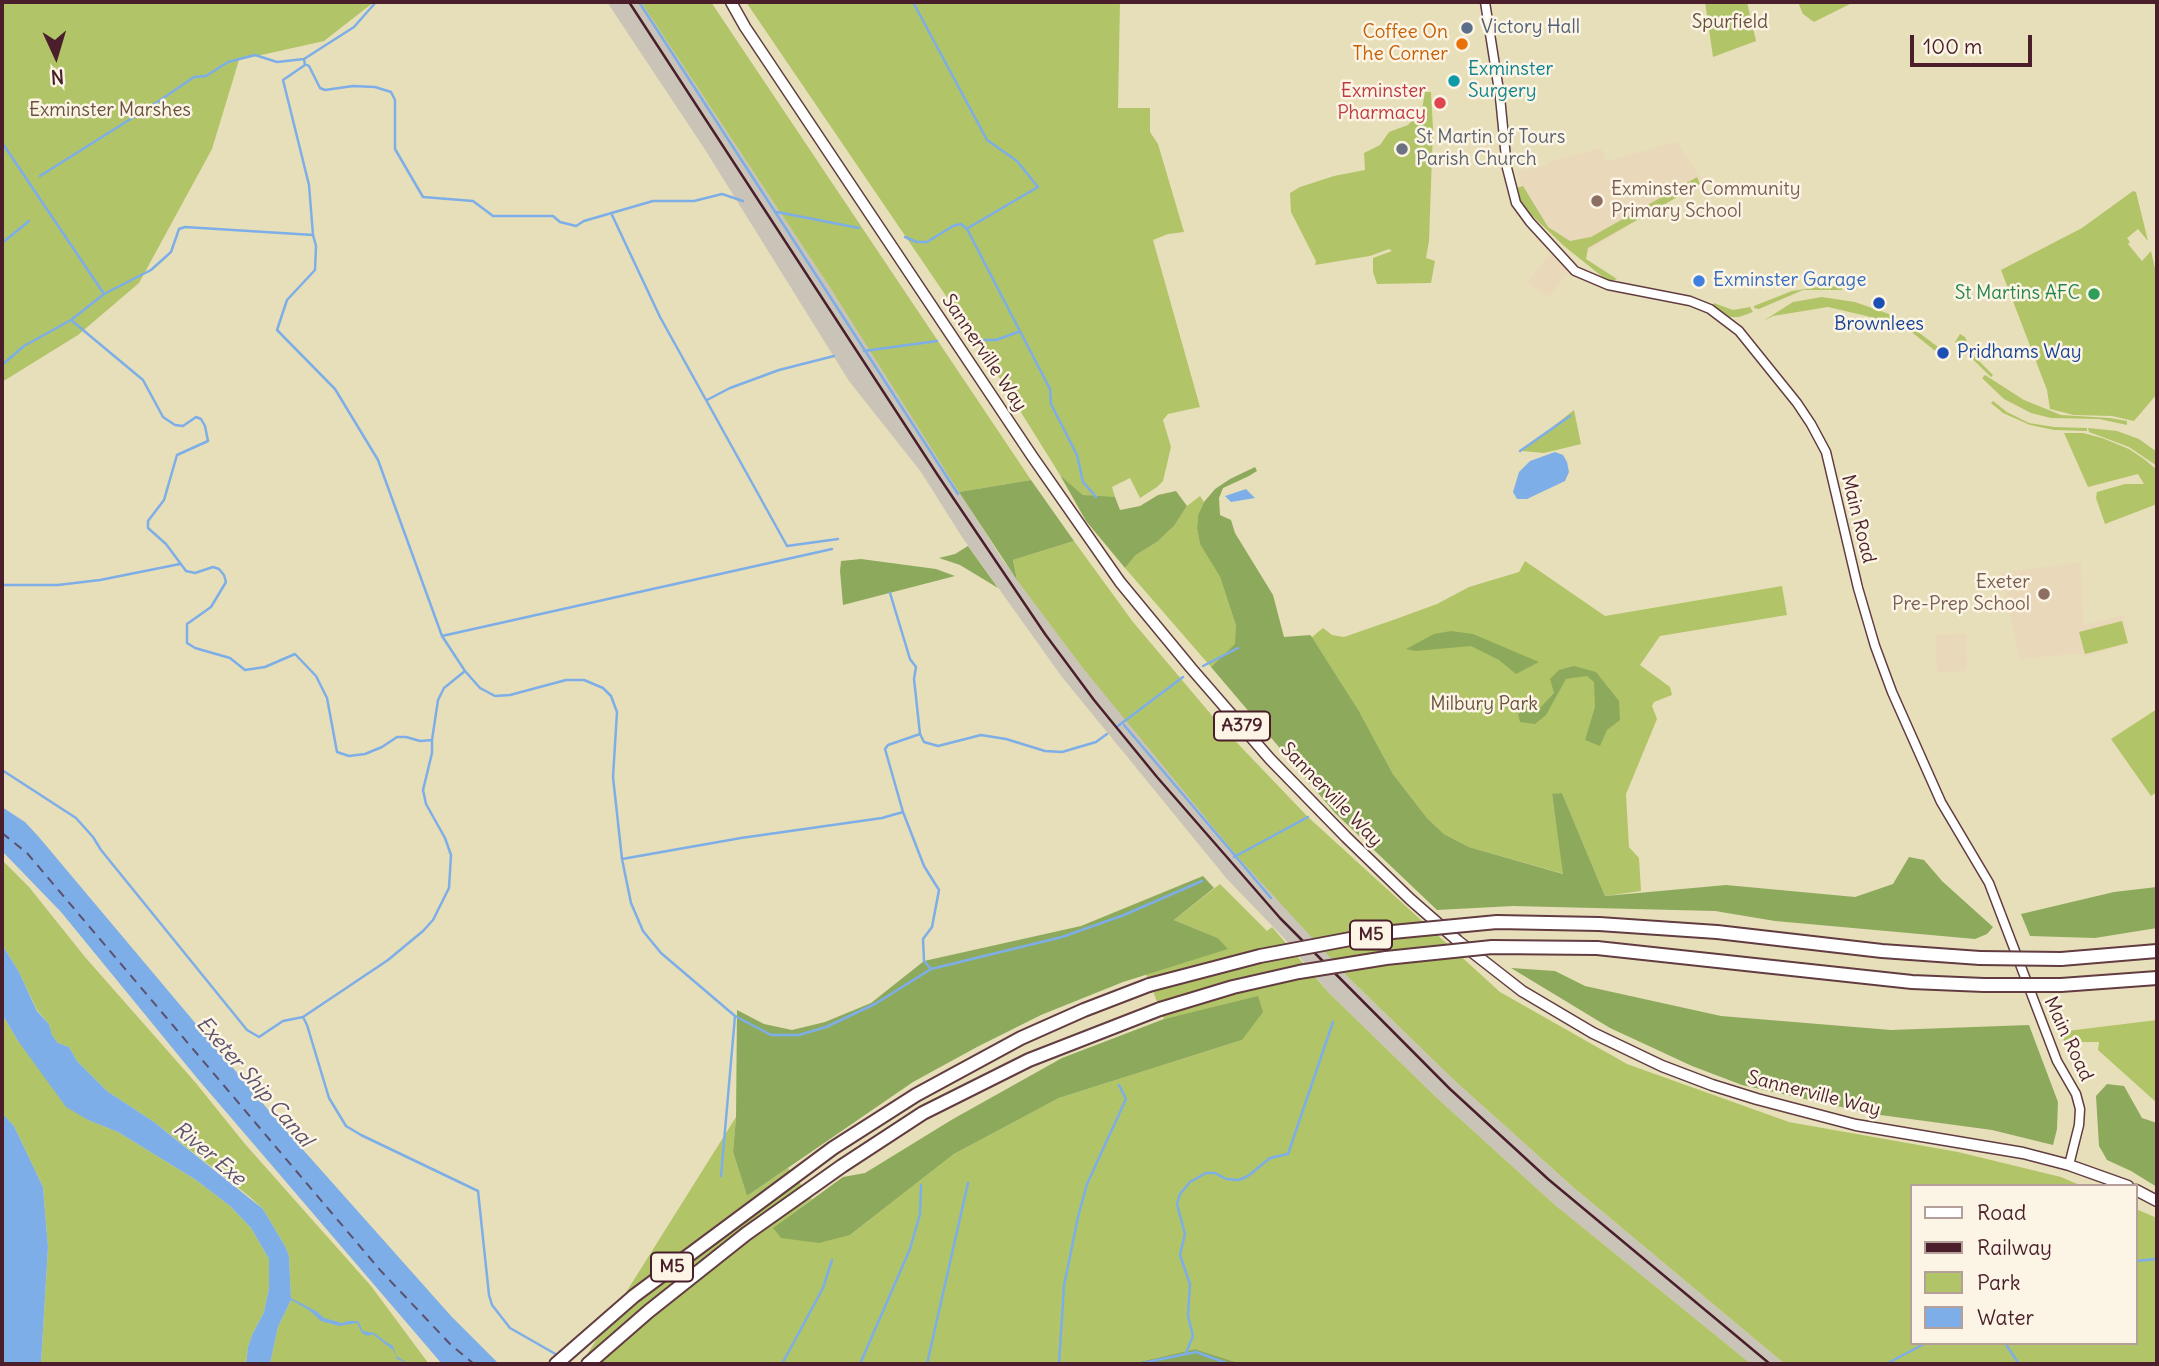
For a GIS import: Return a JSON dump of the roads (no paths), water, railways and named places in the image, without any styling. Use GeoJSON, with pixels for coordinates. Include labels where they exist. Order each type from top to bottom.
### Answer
{"type":"FeatureCollection","features":[{"type":"Feature","properties":{"kind":"highway","name":"M5"},"geometry":{"type":"LineString","coordinates":[[556,1364],[634,1296],[793,1176],[916,1095],[1021,1038],[1084,1010],[1149,985],[1260,956],[1382,933],[1497,922],[1599,924],[1717,932],[1882,951],[1980,958],[2061,959],[2157,951]]}},
{"type":"Feature","properties":{"kind":"highway","name":"M5"},"geometry":{"type":"LineString","coordinates":[[589,1364],[649,1311],[805,1191],[923,1113],[1029,1060],[1160,1009],[1233,987],[1299,972],[1386,958],[1492,947],[1597,948],[1912,982],[2061,985],[2157,978]]}},
{"type":"Feature","properties":{"kind":"main road","name":"Sannerville Way"},"geometry":{"type":"LineString","coordinates":[[731,2],[745,27],[1032,456],[1120,582],[1270,759],[1417,906],[1522,991],[1593,1033],[1662,1066],[1757,1100],[1856,1125],[1994,1147],[2069,1165],[2122,1184]]}},
{"type":"Feature","properties":{"kind":"main road"},"geometry":{"type":"LineString","coordinates":[[2138,1191],[2157,1201]]}},
{"type":"Feature","properties":{"kind":"street","name":"Main Road"},"geometry":{"type":"LineString","coordinates":[[1485,2],[1509,177],[1516,203],[1530,222],[1575,271],[1608,285],[1690,301],[1710,309],[1739,331],[1797,403],[1826,452],[1858,588],[1892,692],[1941,802],[1989,883],[2057,1061],[2077,1094],[2079,1125],[2069,1165]]}},
{"type":"Feature","properties":{"kind":"water"},"geometry":{"type":"Polygon","coordinates":[[[1555,452],[1563,455],[1567,462],[1569,472],[1565,481],[1527,499],[1517,499],[1513,492],[1519,472],[1530,461],[1555,452]]]}},
{"type":"Feature","properties":{"kind":"water"},"geometry":{"type":"Polygon","coordinates":[[[1246,489],[1255,498],[1231,502],[1225,496],[1246,489]]]}},
{"type":"Feature","properties":{"kind":"water","name":"Exeter Ship Canal"},"geometry":{"type":"Polygon","coordinates":[[[2,807],[25,822],[38,836],[281,1125],[451,1316],[499,1364],[442,1364],[197,1078],[61,912],[2,851],[2,807]]]}},
{"type":"Feature","properties":{"kind":"water"},"geometry":{"type":"Polygon","coordinates":[[[2,944],[19,972],[37,1011],[49,1024],[58,1043],[69,1047],[77,1061],[107,1091],[154,1122],[263,1209],[289,1256],[291,1298],[324,1318],[342,1323],[358,1321],[363,1331],[374,1333],[393,1346],[396,1356],[410,1364],[397,1359],[393,1350],[372,1334],[368,1336],[362,1333],[357,1323],[339,1326],[321,1321],[309,1310],[291,1300],[278,1327],[270,1364],[246,1364],[248,1347],[264,1312],[269,1288],[269,1259],[251,1228],[230,1206],[196,1180],[118,1132],[88,1120],[66,1107],[18,1041],[2,1014],[2,944]]]}},
{"type":"Feature","properties":{"kind":"water"},"geometry":{"type":"Polygon","coordinates":[[[2,1113],[14,1126],[43,1187],[48,1247],[41,1364],[2,1364],[2,1113]]]}},
{"type":"Feature","properties":{"kind":"waterway"},"geometry":{"type":"LineString","coordinates":[[2,365],[24,346],[71,320],[104,294],[151,270],[171,252],[179,229],[185,227],[313,235],[309,185],[283,80],[305,65],[304,59],[354,27],[376,2]]}},
{"type":"Feature","properties":{"kind":"waterway"},"geometry":{"type":"LineString","coordinates":[[639,2],[958,494]]}},
{"type":"Feature","properties":{"kind":"waterway"},"geometry":{"type":"LineString","coordinates":[[913,2],[987,140],[1017,161],[1038,187],[968,228]]}},
{"type":"Feature","properties":{"kind":"waterway"},"geometry":{"type":"LineString","coordinates":[[40,176],[194,77],[206,76],[228,62],[255,55],[277,62],[304,59]]}},
{"type":"Feature","properties":{"kind":"waterway"},"geometry":{"type":"LineString","coordinates":[[307,65],[320,88],[325,90],[353,86],[375,87],[391,92],[395,100],[395,149],[423,197],[473,201],[493,216],[553,216],[560,222],[576,226],[584,221],[653,201],[694,201],[722,194],[743,201]]}},
{"type":"Feature","properties":{"kind":"waterway"},"geometry":{"type":"LineString","coordinates":[[3,144],[104,294]]}},
{"type":"Feature","properties":{"kind":"waterway"},"geometry":{"type":"LineString","coordinates":[[777,212],[859,228]]}},
{"type":"Feature","properties":{"kind":"waterway"},"geometry":{"type":"LineString","coordinates":[[612,215],[660,317],[787,546],[838,539]]}},
{"type":"Feature","properties":{"kind":"waterway"},"geometry":{"type":"LineString","coordinates":[[2,243],[29,221]]}},
{"type":"Feature","properties":{"kind":"waterway"},"geometry":{"type":"LineString","coordinates":[[905,237],[917,242],[927,242],[953,226],[961,224],[967,229],[1050,389],[1051,404],[1077,455],[1083,482],[1096,497]]}},
{"type":"Feature","properties":{"kind":"waterway"},"geometry":{"type":"LineString","coordinates":[[313,235],[316,246],[315,270],[287,300],[277,330],[335,389],[378,460],[442,636]]}},
{"type":"Feature","properties":{"kind":"waterway"},"geometry":{"type":"LineString","coordinates":[[71,320],[143,380],[163,417],[175,425],[183,426],[196,417],[201,419],[205,426],[208,441],[177,455],[164,500],[148,521],[148,528],[166,544],[186,571],[195,573],[213,567],[224,575],[226,582],[211,607],[187,624],[187,643],[230,658],[245,670],[265,667],[295,654],[316,676],[327,698],[337,752],[349,756],[365,754],[397,737],[432,740],[438,700],[444,688],[465,671],[442,636],[832,549]]}},
{"type":"Feature","properties":{"kind":"waterway"},"geometry":{"type":"LineString","coordinates":[[976,340],[996,340],[1018,332]]}},
{"type":"Feature","properties":{"kind":"waterway"},"geometry":{"type":"LineString","coordinates":[[864,351],[937,341]]}},
{"type":"Feature","properties":{"kind":"waterway"},"geometry":{"type":"LineString","coordinates":[[707,400],[730,388],[779,370],[834,356]]}},
{"type":"Feature","properties":{"kind":"waterway"},"geometry":{"type":"LineString","coordinates":[[1520,451],[1570,416]]}},
{"type":"Feature","properties":{"kind":"waterway"},"geometry":{"type":"LineString","coordinates":[[2,585],[58,585],[100,580],[180,564]]}},
{"type":"Feature","properties":{"kind":"waterway"},"geometry":{"type":"LineString","coordinates":[[890,593],[910,659],[916,667],[914,679],[920,734]]}},
{"type":"Feature","properties":{"kind":"waterway"},"geometry":{"type":"LineString","coordinates":[[1203,666],[1238,648]]}},
{"type":"Feature","properties":{"kind":"waterway"},"geometry":{"type":"LineString","coordinates":[[465,671],[480,688],[495,696],[510,695],[566,680],[584,680],[603,688],[611,696],[617,712],[613,777],[622,859],[631,903],[643,931],[661,953],[735,1016],[721,1176]]}},
{"type":"Feature","properties":{"kind":"waterway"},"geometry":{"type":"LineString","coordinates":[[1118,726],[1183,677]]}},
{"type":"Feature","properties":{"kind":"waterway"},"geometry":{"type":"LineString","coordinates":[[1124,725],[1271,898]]}},
{"type":"Feature","properties":{"kind":"waterway"},"geometry":{"type":"LineString","coordinates":[[622,859],[741,838],[882,818],[903,812],[885,749],[888,745],[920,734],[924,742],[938,746],[981,735],[1006,739],[1045,751],[1062,752],[1096,742],[1107,734]]}},
{"type":"Feature","properties":{"kind":"waterway"},"geometry":{"type":"LineString","coordinates":[[303,1017],[388,960],[423,931],[433,920],[449,888],[451,855],[426,804],[423,790],[432,753],[432,740]]}},
{"type":"Feature","properties":{"kind":"waterway"},"geometry":{"type":"LineString","coordinates":[[2,770],[76,818],[247,1030],[259,1037],[283,1021],[303,1017],[329,1098],[346,1126],[478,1191],[492,1305],[510,1328],[559,1356]]}},
{"type":"Feature","properties":{"kind":"waterway"},"geometry":{"type":"LineString","coordinates":[[903,812],[924,866],[939,890],[932,927],[923,939],[924,961],[931,969]]}},
{"type":"Feature","properties":{"kind":"waterway"},"geometry":{"type":"LineString","coordinates":[[1234,857],[1308,817]]}},
{"type":"Feature","properties":{"kind":"waterway"},"geometry":{"type":"LineString","coordinates":[[735,1016],[771,1035],[799,1035],[826,1027],[875,1004],[931,969],[1062,937],[1124,915],[1202,881]]}},
{"type":"Feature","properties":{"kind":"waterway"},"geometry":{"type":"LineString","coordinates":[[1186,1353],[1193,1336],[1188,1316],[1190,1284],[1180,1255],[1185,1234],[1177,1204],[1180,1194],[1190,1182],[1206,1173],[1239,1180],[1270,1158],[1288,1154],[1333,1022]]}},
{"type":"Feature","properties":{"kind":"waterway"},"geometry":{"type":"LineString","coordinates":[[1059,1364],[1064,1286],[1078,1217],[1087,1184],[1126,1099],[1119,1085]]}},
{"type":"Feature","properties":{"kind":"waterway"},"geometry":{"type":"LineString","coordinates":[[927,1364],[968,1183]]}},
{"type":"Feature","properties":{"kind":"waterway"},"geometry":{"type":"LineString","coordinates":[[860,1364],[910,1249],[920,1214],[921,1185]]}},
{"type":"Feature","properties":{"kind":"waterway"},"geometry":{"type":"LineString","coordinates":[[2138,1261],[2157,1259]]}},
{"type":"Feature","properties":{"kind":"waterway"},"geometry":{"type":"LineString","coordinates":[[782,1364],[823,1288],[832,1260]]}},
{"type":"Feature","properties":{"kind":"waterway"},"geometry":{"type":"LineString","coordinates":[[1886,1364],[1922,1345]]}},
{"type":"Feature","properties":{"kind":"waterway"},"geometry":{"type":"LineString","coordinates":[[2006,1345],[2019,1364]]}},
{"type":"Feature","properties":{"kind":"waterway"},"geometry":{"type":"LineString","coordinates":[[1138,1364],[1196,1352],[1229,1364]]}},
{"type":"Feature","properties":{"kind":"railway"},"geometry":{"type":"LineString","coordinates":[[629,2],[937,474],[1045,634],[1094,700],[1157,777],[1280,918],[1450,1089],[1548,1179],[1770,1364]]}},
{"type":"Feature","properties":{"kind":"place","name":"Victory Hall"},"geometry":{"type":"Point","coordinates":[1467,28]}},
{"type":"Feature","properties":{"kind":"place","name":"Coffee On The Corner"},"geometry":{"type":"Point","coordinates":[1462,44]}},
{"type":"Feature","properties":{"kind":"place","name":"Exminster Surgery"},"geometry":{"type":"Point","coordinates":[1454,81]}},
{"type":"Feature","properties":{"kind":"place","name":"Exminster Pharmacy"},"geometry":{"type":"Point","coordinates":[1440,103]}},
{"type":"Feature","properties":{"kind":"place","name":"St Martin of Tours Parish Church"},"geometry":{"type":"Point","coordinates":[1402,149]}},
{"type":"Feature","properties":{"kind":"place","name":"Exminster Community Primary School"},"geometry":{"type":"Point","coordinates":[1597,201]}},
{"type":"Feature","properties":{"kind":"place","name":"Exminster Garage"},"geometry":{"type":"Point","coordinates":[1699,281]}},
{"type":"Feature","properties":{"kind":"place","name":"St Martins AFC"},"geometry":{"type":"Point","coordinates":[2094,294]}},
{"type":"Feature","properties":{"kind":"place","name":"Brownlees"},"geometry":{"type":"Point","coordinates":[1879,303]}},
{"type":"Feature","properties":{"kind":"place","name":"Pridhams Way"},"geometry":{"type":"Point","coordinates":[1943,353]}},
{"type":"Feature","properties":{"kind":"place","name":"Exeter Pre-Prep School"},"geometry":{"type":"Point","coordinates":[2044,594]}},
{"type":"Feature","properties":{"kind":"park label","name":"Spurfield"},"geometry":{"type":"Point","coordinates":[1730,23]}},
{"type":"Feature","properties":{"kind":"park label","name":"Exminster Marshes"},"geometry":{"type":"Point","coordinates":[110,111]}},
{"type":"Feature","properties":{"kind":"park label","name":"Milbury Park"},"geometry":{"type":"Point","coordinates":[1484,705]}},
{"type":"Feature","properties":{"kind":"water label","name":"River Exe"},"geometry":{"type":"Point","coordinates":[209,1154]}}]}
